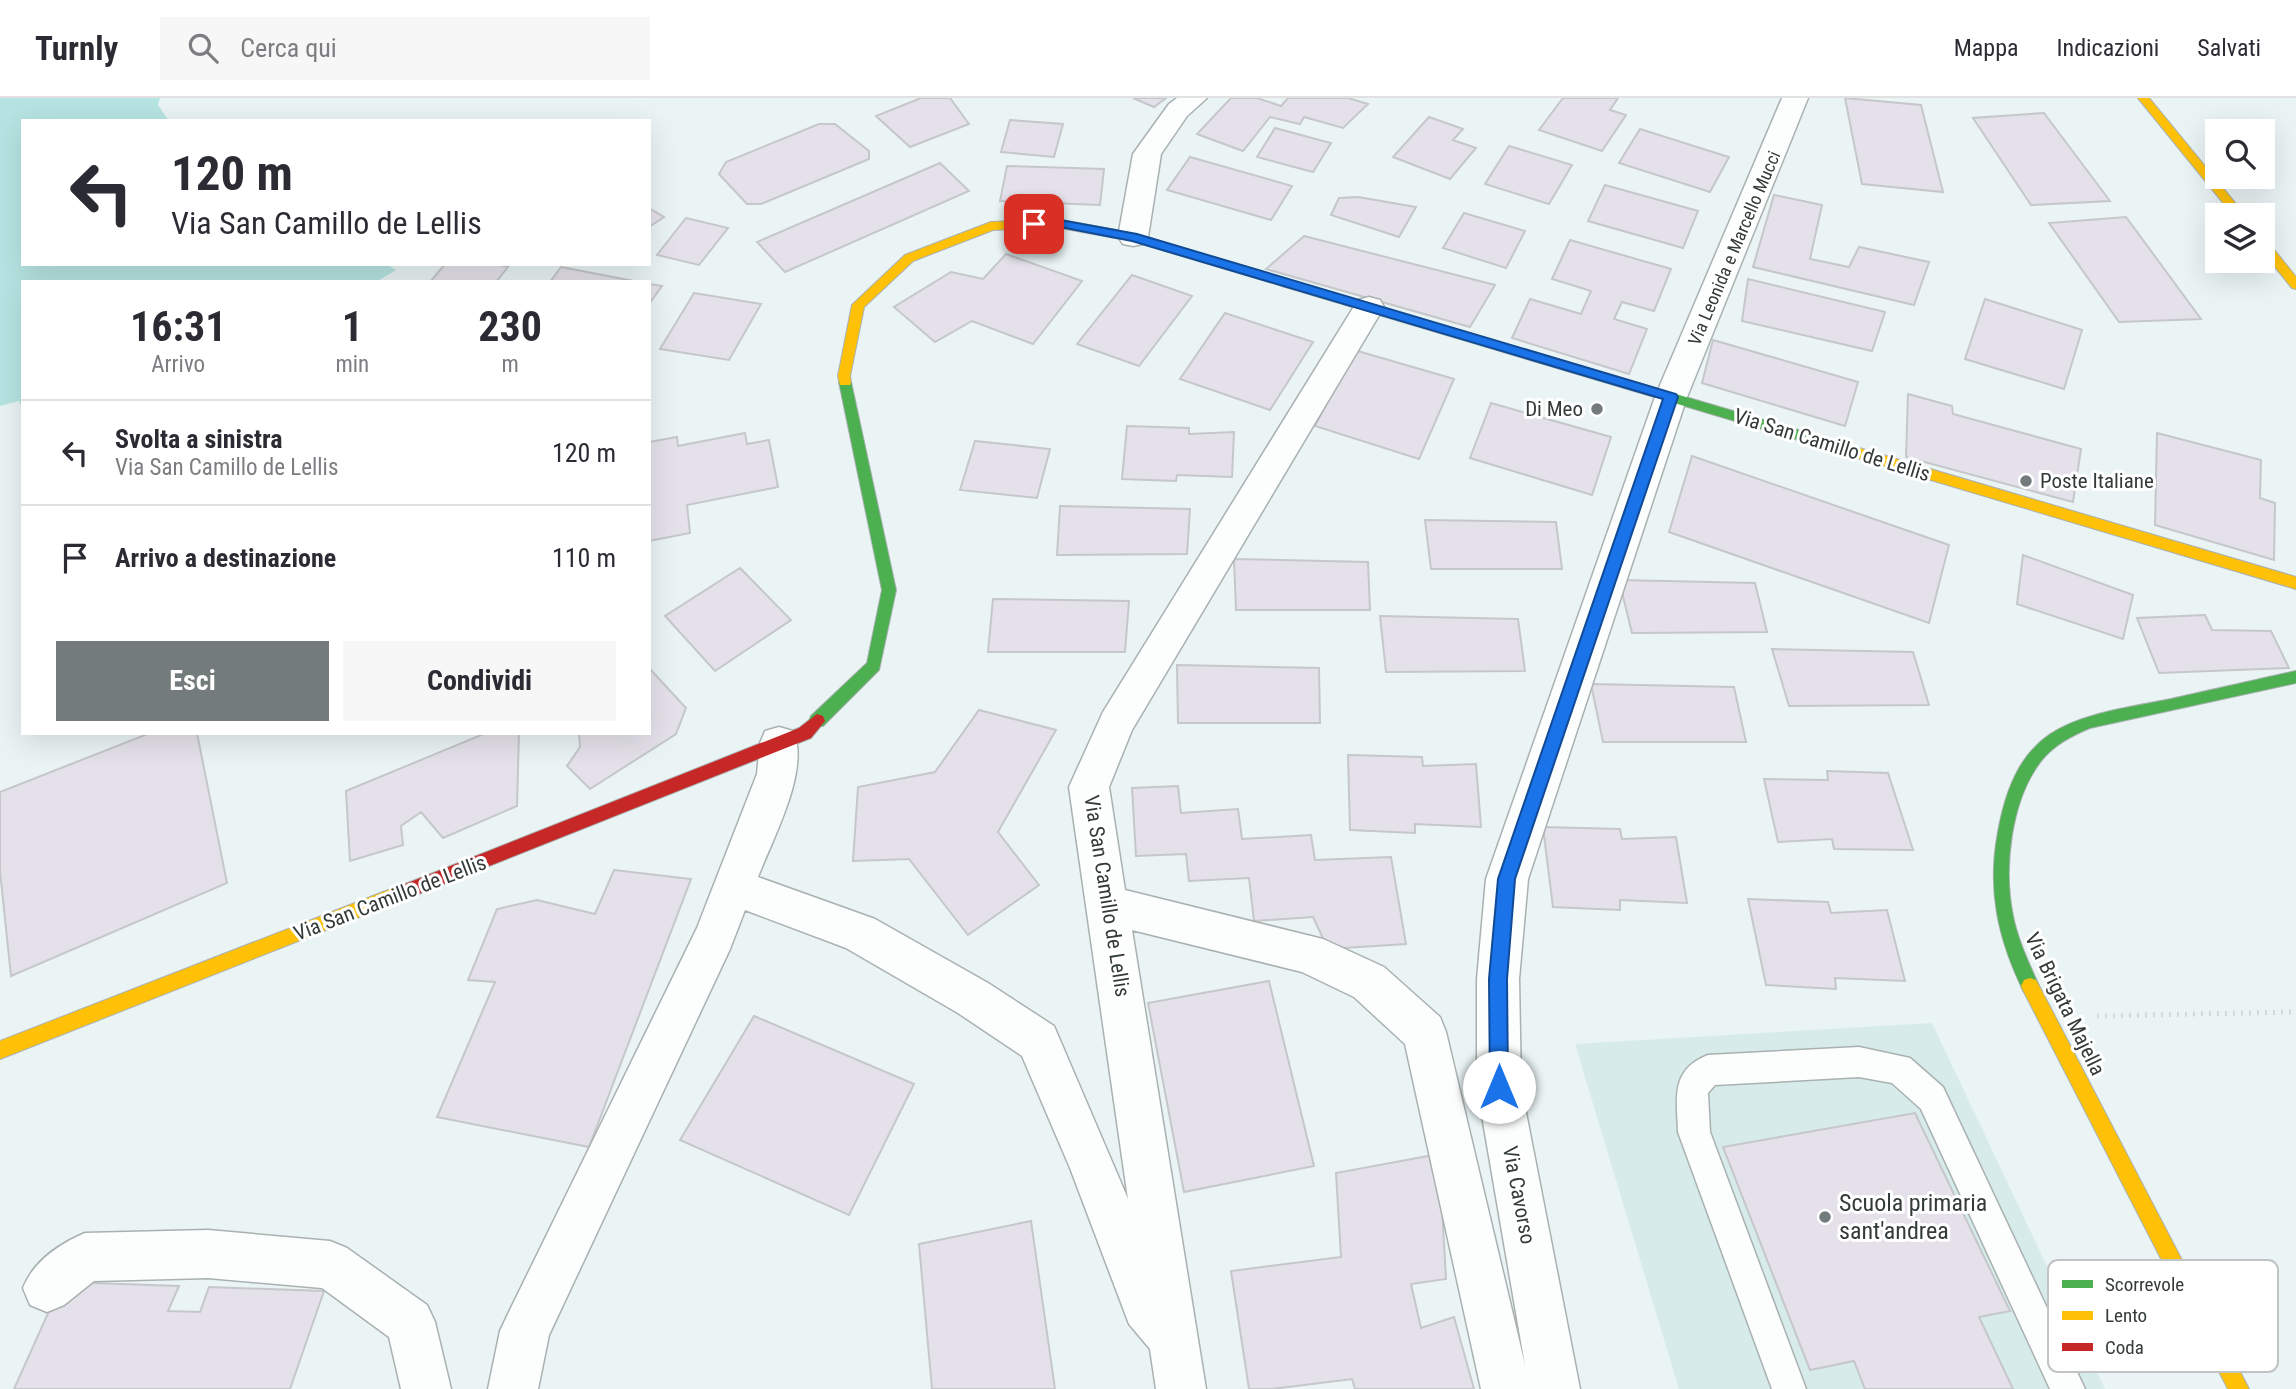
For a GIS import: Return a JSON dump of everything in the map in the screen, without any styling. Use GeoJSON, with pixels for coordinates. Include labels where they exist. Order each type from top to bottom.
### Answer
{"type":"FeatureCollection","features":[{"type":"Feature","properties":{"kind":"street"},"geometry":{"type":"LineString","coordinates":[[1133,237],[1147,154],[1178,110],[1194,98]]}},
{"type":"Feature","properties":{"kind":"street","name":"Via Leonida e Marcello Mucci"},"geometry":{"type":"LineString","coordinates":[[1671,397],[1795,98]]}},
{"type":"Feature","properties":{"kind":"street"},"geometry":{"type":"LineString","coordinates":[[2143,98],[2229,203]]}},
{"type":"Feature","properties":{"kind":"street","name":"Via San Camillo de Lellis"},"geometry":{"type":"LineString","coordinates":[[0,1050],[806,733],[874,666],[889,590],[844,376],[858,305],[909,258],[991,226],[1055,223],[1133,237],[2296,583]]}},
{"type":"Feature","properties":{"kind":"street"},"geometry":{"type":"LineString","coordinates":[[2275,259],[2296,285]]}},
{"type":"Feature","properties":{"kind":"street","name":"Via San Camillo de Lellis"},"geometry":{"type":"LineString","coordinates":[[1181,1389],[1089,787],[1116,723],[1368,307]]}},
{"type":"Feature","properties":{"kind":"street","name":"Via Cavorso"},"geometry":{"type":"LineString","coordinates":[[1555,1389],[1499,1087],[1498,979],[1507,879],[1671,397]]}},
{"type":"Feature","properties":{"kind":"street","name":"Via Brigata Majella"},"geometry":{"type":"LineString","coordinates":[[2172,1260],[2017,962],[2001,915],[2000,867],[2010,813],[2023,778],[2040,751],[2064,732],[2096,721],[2296,677]]}},
{"type":"Feature","properties":{"kind":"street"},"geometry":{"type":"LineString","coordinates":[[513,1389],[525,1331],[715,935],[777,774],[779,743]]}},
{"type":"Feature","properties":{"kind":"street"},"geometry":{"type":"LineString","coordinates":[[733,887],[860,933],[973,998],[1038,1041],[1092,1165],[1146,1307],[1175,1341]]}},
{"type":"Feature","properties":{"kind":"street"},"geometry":{"type":"LineString","coordinates":[[1108,905],[1308,953],[1369,982],[1424,1032],[1506,1389]]}},
{"type":"Feature","properties":{"kind":"street"},"geometry":{"type":"LineString","coordinates":[[47,1288],[85,1256],[208,1254],[330,1265],[410,1322],[426,1389]]}},
{"type":"Feature","properties":{"kind":"street","name":"Via Brigata Majella"},"geometry":{"type":"LineString","coordinates":[[2230,1372],[2239,1389]]}},
{"type":"Feature","properties":{"kind":"lane"},"geometry":{"type":"LineString","coordinates":[[1789,1389],[1694,1132],[1692,1087],[1708,1070],[1859,1062],[1899,1069],[1932,1098],[2048,1346]]}},
{"type":"Feature","properties":{"kind":"lane"},"geometry":{"type":"LineString","coordinates":[[2060,1372],[2068,1389]]}},
{"type":"Feature","properties":{"kind":"path"},"geometry":{"type":"LineString","coordinates":[[2096,1016],[2296,1012]]}},
{"type":"Feature","properties":{"kind":"shaded area"},"geometry":{"type":"Polygon","coordinates":[[[0,98],[160,98],[158,105],[168,119],[21,119],[21,266],[389,266],[396,270],[379,280],[21,280],[21,406],[19,401],[0,406],[0,98]]]}},
{"type":"Feature","properties":{"kind":"shaded area","name":"Scuola primaria sant'andrea"},"geometry":{"type":"Polygon","coordinates":[[[1932,1023],[2048,1268],[2048,1372],[2097,1372],[2105,1389],[1679,1389],[1575,1044],[1932,1023]]]}},
{"type":"Feature","properties":{"kind":"building"},"geometry":{"type":"Polygon","coordinates":[[[921,98],[950,98],[969,124],[910,147],[876,116],[921,98]]]}},
{"type":"Feature","properties":{"kind":"building"},"geometry":{"type":"Polygon","coordinates":[[[1133,98],[1166,98],[1154,107],[1133,98]]]}},
{"type":"Feature","properties":{"kind":"building"},"geometry":{"type":"Polygon","coordinates":[[[1231,98],[1257,98],[1281,106],[1288,98],[1348,98],[1368,104],[1343,128],[1304,117],[1300,124],[1270,117],[1243,151],[1197,134],[1231,98]]]}},
{"type":"Feature","properties":{"kind":"building"},"geometry":{"type":"Polygon","coordinates":[[[1563,98],[1618,98],[1610,110],[1626,115],[1602,151],[1539,130],[1563,98]]]}},
{"type":"Feature","properties":{"kind":"building"},"geometry":{"type":"Polygon","coordinates":[[[1845,98],[1921,105],[1943,192],[1862,184],[1845,98]]]}},
{"type":"Feature","properties":{"kind":"building"},"geometry":{"type":"Polygon","coordinates":[[[2044,113],[2110,201],[2031,205],[1973,118],[2044,113]]]}},
{"type":"Feature","properties":{"kind":"building"},"geometry":{"type":"Polygon","coordinates":[[[1429,117],[1463,129],[1453,140],[1476,148],[1450,179],[1393,157],[1429,117]]]}},
{"type":"Feature","properties":{"kind":"building"},"geometry":{"type":"Polygon","coordinates":[[[1010,120],[1063,124],[1054,157],[1001,152],[1010,120]]]}},
{"type":"Feature","properties":{"kind":"building"},"geometry":{"type":"Polygon","coordinates":[[[819,124],[835,124],[869,151],[869,159],[761,204],[747,204],[719,174],[726,162],[819,124]]]}},
{"type":"Feature","properties":{"kind":"building"},"geometry":{"type":"Polygon","coordinates":[[[1275,128],[1331,143],[1313,172],[1257,157],[1275,128]]]}},
{"type":"Feature","properties":{"kind":"building"},"geometry":{"type":"Polygon","coordinates":[[[1640,129],[1729,157],[1710,192],[1619,163],[1640,129]]]}},
{"type":"Feature","properties":{"kind":"building"},"geometry":{"type":"Polygon","coordinates":[[[1509,146],[1572,165],[1549,204],[1485,184],[1509,146]]]}},
{"type":"Feature","properties":{"kind":"building"},"geometry":{"type":"Polygon","coordinates":[[[1190,157],[1292,186],[1271,220],[1167,190],[1190,157]]]}},
{"type":"Feature","properties":{"kind":"building"},"geometry":{"type":"Polygon","coordinates":[[[940,163],[969,191],[785,272],[757,242],[940,163]]]}},
{"type":"Feature","properties":{"kind":"building"},"geometry":{"type":"Polygon","coordinates":[[[1007,166],[1104,169],[1100,205],[1000,201],[1007,166]]]}},
{"type":"Feature","properties":{"kind":"building"},"geometry":{"type":"Polygon","coordinates":[[[1605,185],[1698,211],[1683,248],[1588,221],[1605,185]]]}},
{"type":"Feature","properties":{"kind":"building"},"geometry":{"type":"Polygon","coordinates":[[[1774,195],[1822,205],[1810,259],[1849,267],[1859,247],[1929,262],[1914,305],[1753,267],[1774,195]]]}},
{"type":"Feature","properties":{"kind":"building"},"geometry":{"type":"Polygon","coordinates":[[[1358,197],[1416,207],[1399,237],[1331,215],[1339,198],[1358,197]]]}},
{"type":"Feature","properties":{"kind":"building"},"geometry":{"type":"Polygon","coordinates":[[[651,209],[664,217],[651,226],[651,209]]]}},
{"type":"Feature","properties":{"kind":"building"},"geometry":{"type":"Polygon","coordinates":[[[1464,213],[1525,231],[1506,268],[1443,248],[1464,213]]]}},
{"type":"Feature","properties":{"kind":"building"},"geometry":{"type":"Polygon","coordinates":[[[2126,217],[2201,319],[2119,322],[2049,223],[2126,217]]]}},
{"type":"Feature","properties":{"kind":"building"},"geometry":{"type":"Polygon","coordinates":[[[686,218],[728,228],[699,265],[657,255],[686,218]]]}},
{"type":"Feature","properties":{"kind":"building"},"geometry":{"type":"Polygon","coordinates":[[[1304,236],[1495,285],[1470,327],[1266,269],[1304,236]]]}},
{"type":"Feature","properties":{"kind":"building"},"geometry":{"type":"Polygon","coordinates":[[[1570,240],[1671,269],[1654,311],[1622,302],[1614,319],[1647,329],[1629,374],[1512,338],[1530,299],[1581,314],[1591,291],[1552,279],[1570,240]]]}},
{"type":"Feature","properties":{"kind":"building"},"geometry":{"type":"Polygon","coordinates":[[[1006,254],[1082,281],[1033,344],[972,321],[935,342],[894,307],[951,272],[983,279],[1006,254]]]}},
{"type":"Feature","properties":{"kind":"building"},"geometry":{"type":"Polygon","coordinates":[[[443,266],[508,267],[498,280],[432,280],[443,266]]]}},
{"type":"Feature","properties":{"kind":"building"},"geometry":{"type":"Polygon","coordinates":[[[561,267],[629,280],[551,280],[561,267]]]}},
{"type":"Feature","properties":{"kind":"building"},"geometry":{"type":"Polygon","coordinates":[[[1132,275],[1192,296],[1139,366],[1077,344],[1132,275]]]}},
{"type":"Feature","properties":{"kind":"building"},"geometry":{"type":"Polygon","coordinates":[[[1748,279],[1885,312],[1872,351],[1742,321],[1748,279]]]}},
{"type":"Feature","properties":{"kind":"building"},"geometry":{"type":"Polygon","coordinates":[[[651,284],[662,286],[651,301],[651,284]]]}},
{"type":"Feature","properties":{"kind":"building"},"geometry":{"type":"Polygon","coordinates":[[[694,293],[761,304],[729,360],[660,349],[694,293]]]}},
{"type":"Feature","properties":{"kind":"building"},"geometry":{"type":"Polygon","coordinates":[[[1985,299],[2082,330],[2064,389],[1965,359],[1985,299]]]}},
{"type":"Feature","properties":{"kind":"building"},"geometry":{"type":"Polygon","coordinates":[[[1225,313],[1313,342],[1270,410],[1180,379],[1225,313]]]}},
{"type":"Feature","properties":{"kind":"building"},"geometry":{"type":"Polygon","coordinates":[[[1713,340],[1858,382],[1845,426],[1702,383],[1713,340]]]}},
{"type":"Feature","properties":{"kind":"building"},"geometry":{"type":"Polygon","coordinates":[[[1354,350],[1454,379],[1419,459],[1315,426],[1354,350]]]}},
{"type":"Feature","properties":{"kind":"building"},"geometry":{"type":"Polygon","coordinates":[[[1908,394],[1952,406],[1953,414],[2081,449],[2073,502],[1906,457],[1908,394]]]}},
{"type":"Feature","properties":{"kind":"building"},"geometry":{"type":"Polygon","coordinates":[[[1491,403],[1611,437],[1592,495],[1470,458],[1491,403]]]}},
{"type":"Feature","properties":{"kind":"building"},"geometry":{"type":"Polygon","coordinates":[[[1127,426],[1189,428],[1189,434],[1234,432],[1232,477],[1177,475],[1176,481],[1122,479],[1127,426]]]}},
{"type":"Feature","properties":{"kind":"building"},"geometry":{"type":"Polygon","coordinates":[[[745,433],[747,444],[769,440],[778,487],[687,505],[690,533],[651,541],[651,442],[677,437],[678,446],[745,433]]]}},
{"type":"Feature","properties":{"kind":"building"},"geometry":{"type":"Polygon","coordinates":[[[2157,433],[2261,460],[2260,498],[2275,503],[2274,560],[2155,525],[2157,433]]]}},
{"type":"Feature","properties":{"kind":"building"},"geometry":{"type":"Polygon","coordinates":[[[975,441],[1050,449],[1037,498],[960,490],[975,441]]]}},
{"type":"Feature","properties":{"kind":"building"},"geometry":{"type":"Polygon","coordinates":[[[1692,456],[1949,545],[1929,623],[1669,532],[1692,456]]]}},
{"type":"Feature","properties":{"kind":"building"},"geometry":{"type":"Polygon","coordinates":[[[1060,506],[1190,509],[1187,554],[1057,555],[1060,506]]]}},
{"type":"Feature","properties":{"kind":"building"},"geometry":{"type":"Polygon","coordinates":[[[1425,520],[1556,522],[1562,569],[1431,569],[1425,520]]]}},
{"type":"Feature","properties":{"kind":"building"},"geometry":{"type":"Polygon","coordinates":[[[2023,555],[2133,595],[2123,639],[2017,604],[2023,555]]]}},
{"type":"Feature","properties":{"kind":"building"},"geometry":{"type":"Polygon","coordinates":[[[1234,559],[1368,562],[1370,610],[1236,610],[1234,559]]]}},
{"type":"Feature","properties":{"kind":"building"},"geometry":{"type":"Polygon","coordinates":[[[740,568],[791,620],[715,671],[665,616],[740,568]]]}},
{"type":"Feature","properties":{"kind":"building"},"geometry":{"type":"Polygon","coordinates":[[[1619,580],[1755,583],[1767,632],[1632,633],[1619,580]]]}},
{"type":"Feature","properties":{"kind":"building"},"geometry":{"type":"Polygon","coordinates":[[[993,599],[1129,601],[1125,652],[988,652],[993,599]]]}},
{"type":"Feature","properties":{"kind":"building"},"geometry":{"type":"Polygon","coordinates":[[[2205,615],[2212,630],[2271,631],[2289,668],[2159,673],[2137,618],[2205,615]]]}},
{"type":"Feature","properties":{"kind":"building"},"geometry":{"type":"Polygon","coordinates":[[[1380,616],[1518,619],[1525,671],[1386,672],[1380,616]]]}},
{"type":"Feature","properties":{"kind":"building"},"geometry":{"type":"Polygon","coordinates":[[[1772,649],[1913,652],[1929,705],[1789,706],[1772,649]]]}},
{"type":"Feature","properties":{"kind":"building"},"geometry":{"type":"Polygon","coordinates":[[[1177,665],[1319,668],[1320,723],[1178,723],[1177,665]]]}},
{"type":"Feature","properties":{"kind":"building"},"geometry":{"type":"Polygon","coordinates":[[[651,670],[686,708],[676,734],[590,789],[567,766],[580,747],[579,735],[651,735],[651,670]]]}},
{"type":"Feature","properties":{"kind":"building"},"geometry":{"type":"Polygon","coordinates":[[[1591,684],[1734,687],[1746,742],[1603,742],[1591,684]]]}},
{"type":"Feature","properties":{"kind":"building"},"geometry":{"type":"Polygon","coordinates":[[[979,710],[1056,730],[998,832],[1039,885],[968,935],[909,859],[853,861],[858,787],[935,772],[979,710]]]}},
{"type":"Feature","properties":{"kind":"building"},"geometry":{"type":"Polygon","coordinates":[[[145,735],[197,735],[227,883],[11,976],[0,871],[0,792],[145,735]]]}},
{"type":"Feature","properties":{"kind":"building"},"geometry":{"type":"Polygon","coordinates":[[[481,735],[519,735],[517,806],[443,838],[421,812],[401,826],[403,845],[350,861],[346,791],[481,735]]]}},
{"type":"Feature","properties":{"kind":"building"},"geometry":{"type":"Polygon","coordinates":[[[1348,755],[1422,757],[1423,766],[1476,764],[1481,827],[1415,824],[1415,833],[1350,830],[1348,755]]]}},
{"type":"Feature","properties":{"kind":"building"},"geometry":{"type":"Polygon","coordinates":[[[1827,771],[1888,773],[1913,850],[1834,849],[1832,839],[1778,842],[1764,779],[1828,780],[1827,771]]]}},
{"type":"Feature","properties":{"kind":"building"},"geometry":{"type":"Polygon","coordinates":[[[1178,786],[1181,813],[1238,809],[1242,839],[1311,835],[1315,860],[1391,857],[1406,944],[1328,949],[1313,917],[1254,921],[1249,878],[1189,881],[1186,854],[1136,856],[1132,788],[1178,786]]]}},
{"type":"Feature","properties":{"kind":"building"},"geometry":{"type":"Polygon","coordinates":[[[1543,827],[1620,829],[1622,839],[1676,837],[1687,903],[1620,900],[1620,910],[1553,907],[1543,827]]]}},
{"type":"Feature","properties":{"kind":"building"},"geometry":{"type":"Polygon","coordinates":[[[614,870],[691,879],[589,1147],[437,1117],[495,982],[468,980],[497,909],[537,900],[595,914],[614,870]]]}},
{"type":"Feature","properties":{"kind":"building"},"geometry":{"type":"Polygon","coordinates":[[[1748,899],[1828,902],[1831,913],[1887,910],[1905,981],[1835,978],[1836,989],[1766,985],[1748,899]]]}},
{"type":"Feature","properties":{"kind":"building"},"geometry":{"type":"Polygon","coordinates":[[[1269,981],[1314,1166],[1184,1192],[1148,1003],[1269,981]]]}},
{"type":"Feature","properties":{"kind":"building"},"geometry":{"type":"Polygon","coordinates":[[[754,1016],[914,1084],[849,1215],[680,1140],[754,1016]]]}},
{"type":"Feature","properties":{"kind":"building"},"geometry":{"type":"Polygon","coordinates":[[[1915,1113],[2010,1311],[1979,1317],[2013,1389],[1865,1389],[1854,1361],[1810,1370],[1723,1147],[1915,1113]]]}},
{"type":"Feature","properties":{"kind":"building"},"geometry":{"type":"Polygon","coordinates":[[[1439,1154],[1446,1279],[1411,1284],[1421,1328],[1454,1317],[1474,1389],[1355,1389],[1352,1379],[1272,1389],[1249,1389],[1231,1271],[1341,1257],[1336,1173],[1439,1154]]]}},
{"type":"Feature","properties":{"kind":"building"},"geometry":{"type":"Polygon","coordinates":[[[1031,1221],[1055,1389],[932,1389],[919,1244],[1031,1221]]]}},
{"type":"Feature","properties":{"kind":"building"},"geometry":{"type":"Polygon","coordinates":[[[62,1282],[179,1286],[168,1311],[200,1312],[209,1287],[324,1291],[290,1389],[14,1389],[62,1282]]]}},
{"type":"Feature","properties":{"kind":"traffic: fast"},"geometry":{"type":"LineString","coordinates":[[1286,283],[1859,453]]}},
{"type":"Feature","properties":{"kind":"traffic: fast"},"geometry":{"type":"LineString","coordinates":[[817,721],[874,666],[889,590],[845,382]]}},
{"type":"Feature","properties":{"kind":"traffic: fast"},"geometry":{"type":"LineString","coordinates":[[2030,986],[2008,931],[2001,896],[2001,877],[2010,813],[2023,776],[2037,755],[2058,736],[2088,722],[2296,677]]}},
{"type":"Feature","properties":{"kind":"traffic: slow"},"geometry":{"type":"LineString","coordinates":[[2143,98],[2229,203]]}},
{"type":"Feature","properties":{"kind":"traffic: slow"},"geometry":{"type":"LineString","coordinates":[[845,382],[858,305],[909,258],[991,226],[1055,223],[1133,237],[1286,283]]}},
{"type":"Feature","properties":{"kind":"traffic: slow"},"geometry":{"type":"LineString","coordinates":[[2275,259],[2296,285]]}},
{"type":"Feature","properties":{"kind":"traffic: slow"},"geometry":{"type":"LineString","coordinates":[[1859,453],[2296,583]]}},
{"type":"Feature","properties":{"kind":"traffic: slow"},"geometry":{"type":"LineString","coordinates":[[0,1050],[396,895]]}},
{"type":"Feature","properties":{"kind":"traffic: slow"},"geometry":{"type":"LineString","coordinates":[[2030,986],[2172,1260]]}},
{"type":"Feature","properties":{"kind":"traffic: slow"},"geometry":{"type":"LineString","coordinates":[[2230,1372],[2239,1389]]}},
{"type":"Feature","properties":{"kind":"traffic: jam"},"geometry":{"type":"LineString","coordinates":[[396,895],[805,733],[817,721]]}},
{"type":"Feature","properties":{"kind":"place","name":"Di Meo"},"geometry":{"type":"Point","coordinates":[1597,409]}},
{"type":"Feature","properties":{"kind":"place","name":"Poste Italiane"},"geometry":{"type":"Point","coordinates":[2026,481]}},
{"type":"Feature","properties":{"kind":"place","name":"Scuola primaria sant'andrea"},"geometry":{"type":"Point","coordinates":[1825,1217]}},
{"type":"Feature","properties":{"kind":"route"},"geometry":{"type":"LineString","coordinates":[[1034,224],[1055,223],[1133,237],[1671,397],[1507,879],[1498,979],[1499,1087]]}}]}
